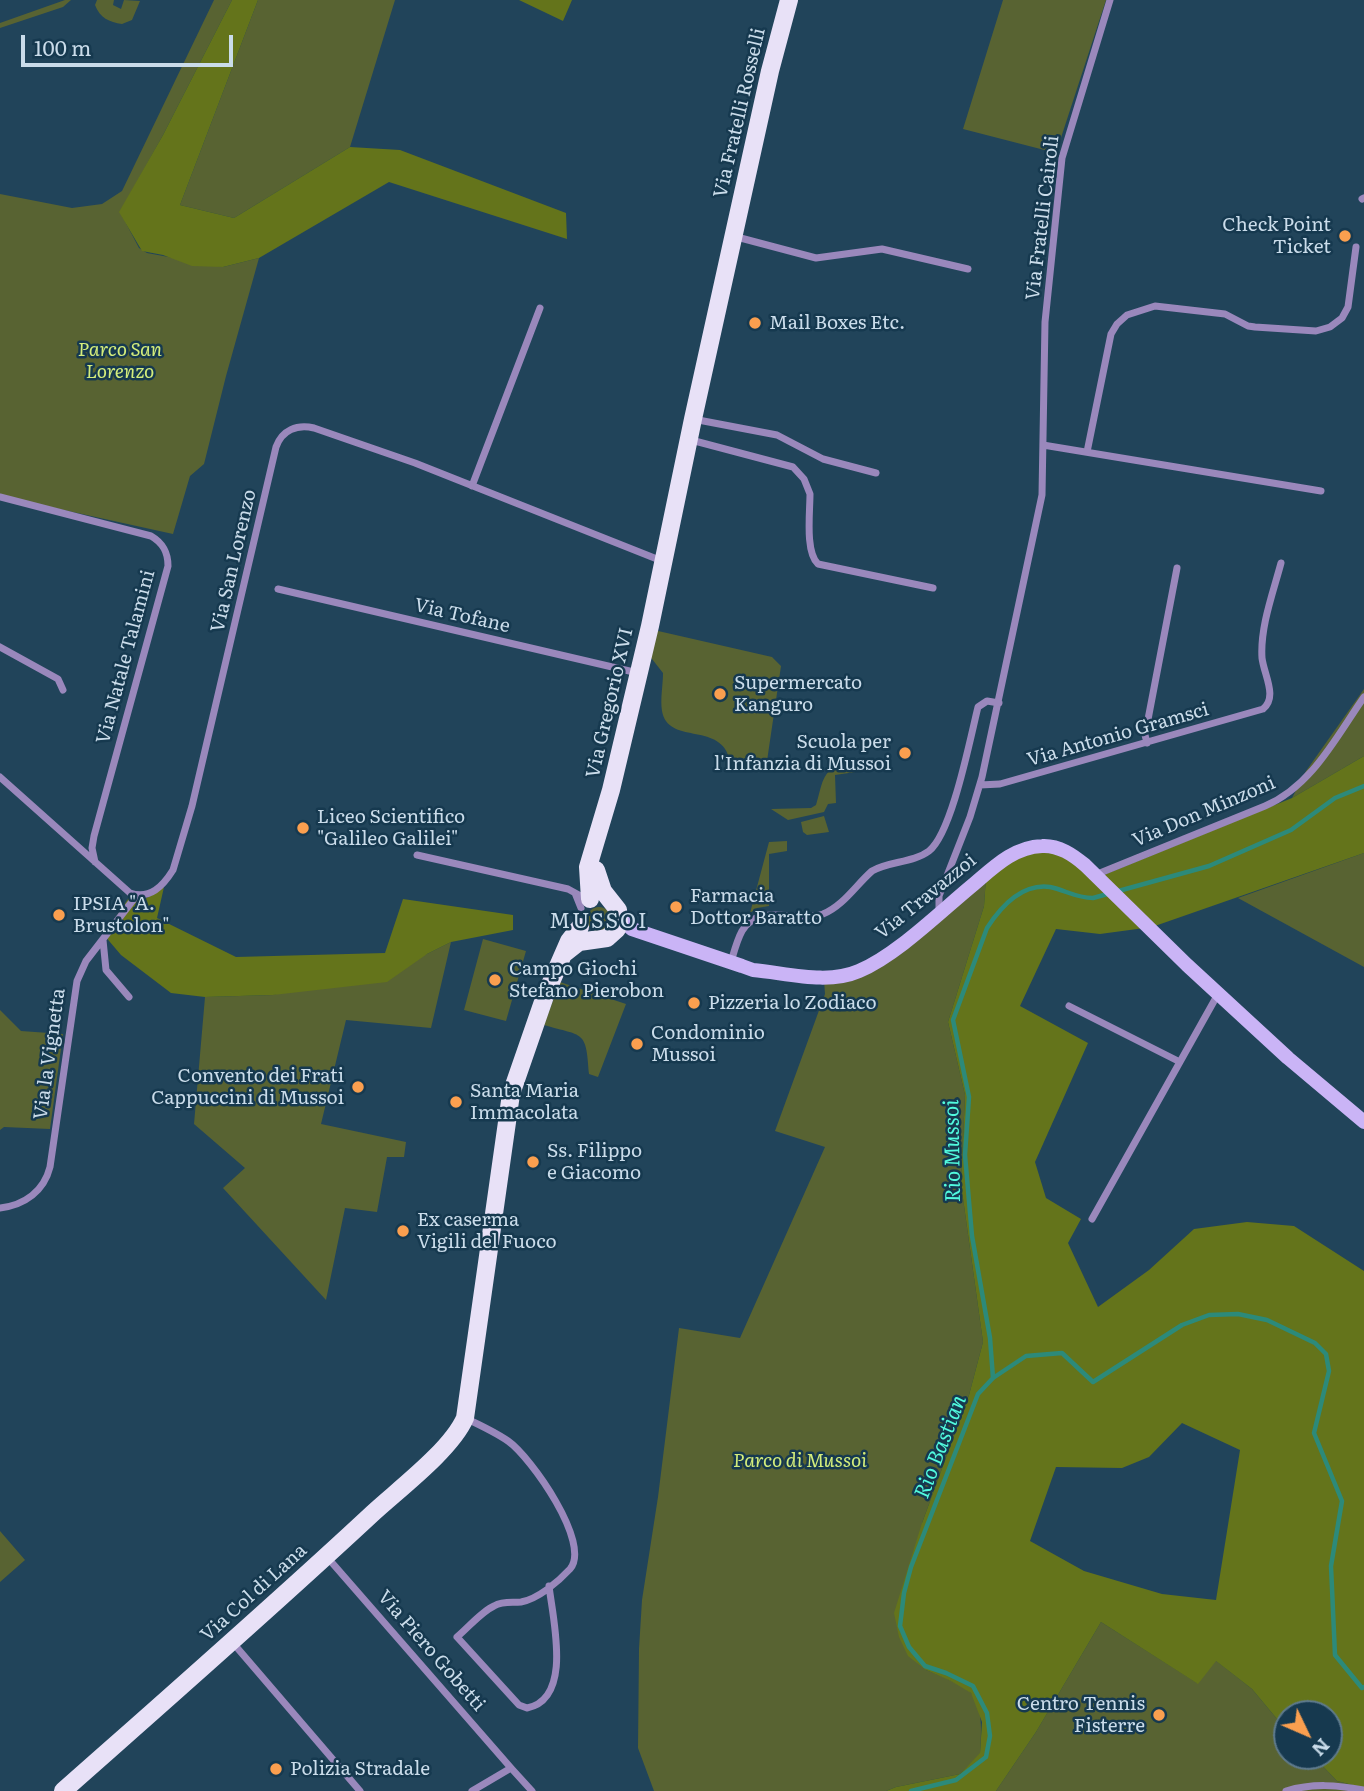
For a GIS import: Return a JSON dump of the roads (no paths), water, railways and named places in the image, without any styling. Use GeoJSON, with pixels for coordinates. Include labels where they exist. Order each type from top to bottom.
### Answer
{"type":"FeatureCollection","features":[{"type":"Feature","properties":{"kind":"main road","name":"Via Fratelli Rosselli"},"geometry":{"type":"LineString","coordinates":[[663,562],[733,236],[789,0]]}},
{"type":"Feature","properties":{"kind":"main road","name":"Via Gregorio XVI"},"geometry":{"type":"LineString","coordinates":[[587,902],[591,860],[639,674],[663,562]]}},
{"type":"Feature","properties":{"kind":"main road","name":"Via Gregorio XVI"},"geometry":{"type":"LineString","coordinates":[[591,860],[613,905]]}},
{"type":"Feature","properties":{"kind":"main road"},"geometry":{"type":"LineString","coordinates":[[562,956],[573,946],[607,938],[619,923],[613,905],[597,898],[587,902],[578,914],[583,932],[594,939]]}},
{"type":"Feature","properties":{"kind":"main road"},"geometry":{"type":"LineString","coordinates":[[465,1418],[511,1094],[528,1039],[562,956],[580,926]]}},
{"type":"Feature","properties":{"kind":"main road","name":"Via Col di Lana"},"geometry":{"type":"LineString","coordinates":[[63,1791],[327,1556],[449,1442],[465,1418]]}},
{"type":"Feature","properties":{"kind":"street","name":"Via Fratelli Cairoli"},"geometry":{"type":"LineString","coordinates":[[939,913],[939,896],[970,817],[979,785],[999,703],[1042,495],[1045,322],[1062,158],[1110,0]]}},
{"type":"Feature","properties":{"kind":"street"},"geometry":{"type":"LineString","coordinates":[[733,236],[816,258],[882,249],[968,269]]}},
{"type":"Feature","properties":{"kind":"street"},"geometry":{"type":"LineString","coordinates":[[1087,452],[1111,334],[1127,315],[1147,307],[1173,307],[1224,314],[1248,326],[1323,329],[1336,323],[1348,307],[1356,247]]}},
{"type":"Feature","properties":{"kind":"street"},"geometry":{"type":"LineString","coordinates":[[472,486],[540,309]]}},
{"type":"Feature","properties":{"kind":"street"},"geometry":{"type":"LineString","coordinates":[[693,419],[777,435],[823,459],[876,473]]}},
{"type":"Feature","properties":{"kind":"street","name":"Via San Lorenzo"},"geometry":{"type":"LineString","coordinates":[[136,895],[143,896],[156,890],[173,870],[195,792],[279,439],[284,433],[299,426],[314,428],[472,486],[663,562]]}},
{"type":"Feature","properties":{"kind":"street"},"geometry":{"type":"LineString","coordinates":[[689,439],[785,464],[800,473],[808,486],[811,550],[818,564],[933,588]]}},
{"type":"Feature","properties":{"kind":"street"},"geometry":{"type":"LineString","coordinates":[[1042,445],[1321,491]]}},
{"type":"Feature","properties":{"kind":"street","name":"Via Natale Talamini"},"geometry":{"type":"LineString","coordinates":[[0,496],[151,536],[160,541],[167,554],[168,566],[94,836],[92,848],[95,863]]}},
{"type":"Feature","properties":{"kind":"street","name":"Via Antonio Gramsci"},"geometry":{"type":"LineString","coordinates":[[979,785],[1000,784],[1263,709],[1269,703],[1270,694],[1262,662],[1262,647],[1281,563]]}},
{"type":"Feature","properties":{"kind":"street"},"geometry":{"type":"LineString","coordinates":[[1147,743],[1146,735],[1177,568]]}},
{"type":"Feature","properties":{"kind":"street","name":"Via Tofane"},"geometry":{"type":"LineString","coordinates":[[278,589],[639,674]]}},
{"type":"Feature","properties":{"kind":"street"},"geometry":{"type":"LineString","coordinates":[[0,647],[58,679],[63,690]]}},
{"type":"Feature","properties":{"kind":"street","name":"Via Don Minzoni"},"geometry":{"type":"LineString","coordinates":[[1098,878],[1286,796],[1311,773],[1364,697]]}},
{"type":"Feature","properties":{"kind":"street"},"geometry":{"type":"LineString","coordinates":[[731,962],[741,932],[752,920],[765,914],[806,918],[831,911],[872,871],[920,857],[935,846],[946,825],[978,707],[987,701],[999,703]]}},
{"type":"Feature","properties":{"kind":"street"},"geometry":{"type":"LineString","coordinates":[[0,778],[124,888],[136,895]]}},
{"type":"Feature","properties":{"kind":"street","name":"Via Travazzoi"},"geometry":{"type":"LineString","coordinates":[[632,929],[753,970],[814,977],[847,975],[866,968],[890,952],[1004,859],[1026,849],[1044,846],[1058,848],[1079,860],[1218,994],[1364,1122]]}},
{"type":"Feature","properties":{"kind":"street"},"geometry":{"type":"LineString","coordinates":[[417,855],[572,890],[587,902]]}},
{"type":"Feature","properties":{"kind":"street","name":"Via Gregorio XVI"},"geometry":{"type":"LineString","coordinates":[[572,890],[580,884],[591,860]]}},
{"type":"Feature","properties":{"kind":"street","name":"Via la Vignetta"},"geometry":{"type":"LineString","coordinates":[[0,1208],[29,1198],[45,1184],[77,981],[86,961],[136,895]]}},
{"type":"Feature","properties":{"kind":"street"},"geometry":{"type":"LineString","coordinates":[[613,905],[632,929]]}},
{"type":"Feature","properties":{"kind":"street"},"geometry":{"type":"LineString","coordinates":[[612,934],[632,929]]}},
{"type":"Feature","properties":{"kind":"street"},"geometry":{"type":"LineString","coordinates":[[103,940],[106,970],[129,997]]}},
{"type":"Feature","properties":{"kind":"street"},"geometry":{"type":"LineString","coordinates":[[1092,1219],[1218,994]]}},
{"type":"Feature","properties":{"kind":"street"},"geometry":{"type":"LineString","coordinates":[[1069,1006],[1180,1062]]}},
{"type":"Feature","properties":{"kind":"street"},"geometry":{"type":"LineString","coordinates":[[465,1418],[490,1430],[517,1449],[547,1487],[576,1553],[575,1562],[569,1570],[550,1586],[530,1600],[496,1605],[457,1637],[519,1705],[527,1708],[542,1702],[548,1696],[555,1680],[550,1586]]}},
{"type":"Feature","properties":{"kind":"street","name":"Via Piero Gobetti"},"geometry":{"type":"LineString","coordinates":[[327,1556],[532,1791]]}},
{"type":"Feature","properties":{"kind":"street"},"geometry":{"type":"LineString","coordinates":[[232,1641],[360,1791]]}},
{"type":"Feature","properties":{"kind":"street"},"geometry":{"type":"LineString","coordinates":[[472,1791],[511,1768]]}},
{"type":"Feature","properties":{"kind":"street"},"geometry":{"type":"LineString","coordinates":[[1286,1791],[1316,1785],[1364,1790]]}},
{"type":"Feature","properties":{"kind":"waterway","name":"Rio Mussoi"},"geometry":{"type":"LineString","coordinates":[[993,1378],[990,1338],[972,1236],[965,1155],[969,1097],[953,1020],[987,928],[1005,905],[1030,889],[1050,887],[1093,898],[1209,866],[1291,830],[1335,798],[1364,786]]}},
{"type":"Feature","properties":{"kind":"waterway","name":"Rio Bastian"},"geometry":{"type":"LineString","coordinates":[[911,1791],[956,1780],[986,1757],[990,1736],[987,1713],[973,1686],[925,1666],[909,1647],[900,1626],[904,1593],[911,1567],[978,1394],[993,1378],[1026,1356],[1062,1353],[1093,1382],[1182,1325],[1209,1315],[1238,1314],[1267,1320],[1315,1343],[1326,1354],[1329,1371],[1314,1433],[1342,1501],[1331,1566],[1335,1655],[1362,1688],[1364,1687]]}},
{"type":"Feature","properties":{"kind":"place","name":"Check Point Ticket"},"geometry":{"type":"Point","coordinates":[1345,236]}},
{"type":"Feature","properties":{"kind":"place","name":"Mail Boxes Etc."},"geometry":{"type":"Point","coordinates":[755,323]}},
{"type":"Feature","properties":{"kind":"place","name":"Supermercato Kanguro"},"geometry":{"type":"Point","coordinates":[720,694]}},
{"type":"Feature","properties":{"kind":"place","name":"Scuola per l'Infanzia di Mussoi"},"geometry":{"type":"Point","coordinates":[905,753]}},
{"type":"Feature","properties":{"kind":"place","name":"Liceo Scientifico \"Galileo Galilei\""},"geometry":{"type":"Point","coordinates":[303,828]}},
{"type":"Feature","properties":{"kind":"place","name":"Farmacia Dottor Baratto"},"geometry":{"type":"Point","coordinates":[676,907]}},
{"type":"Feature","properties":{"kind":"place","name":"IPSIA \"A. Brustolon\""},"geometry":{"type":"Point","coordinates":[59,915]}},
{"type":"Feature","properties":{"kind":"place","name":"Campo Giochi Stefano Pierobon"},"geometry":{"type":"Point","coordinates":[495,980]}},
{"type":"Feature","properties":{"kind":"place","name":"Pizzeria lo Zodiaco"},"geometry":{"type":"Point","coordinates":[694,1003]}},
{"type":"Feature","properties":{"kind":"place","name":"Condominio Mussoi"},"geometry":{"type":"Point","coordinates":[637,1044]}},
{"type":"Feature","properties":{"kind":"place","name":"Convento dei Frati Cappuccini di Mussoi"},"geometry":{"type":"Point","coordinates":[358,1087]}},
{"type":"Feature","properties":{"kind":"place","name":"Santa Maria Immacolata"},"geometry":{"type":"Point","coordinates":[456,1102]}},
{"type":"Feature","properties":{"kind":"place","name":"Ss. Filippo e Giacomo"},"geometry":{"type":"Point","coordinates":[533,1162]}},
{"type":"Feature","properties":{"kind":"place","name":"Ex caserma Vigili del Fuoco"},"geometry":{"type":"Point","coordinates":[403,1231]}},
{"type":"Feature","properties":{"kind":"place","name":"Centro Tennis Fisterre"},"geometry":{"type":"Point","coordinates":[1159,1715]}},
{"type":"Feature","properties":{"kind":"place","name":"Polizia Stradale"},"geometry":{"type":"Point","coordinates":[276,1769]}},
{"type":"Feature","properties":{"kind":"district","name":"MUSSOI"},"geometry":{"type":"Point","coordinates":[599,922]}},
{"type":"Feature","properties":{"kind":"park label","name":"Parco San Lorenzo"},"geometry":{"type":"Point","coordinates":[120,361]}},
{"type":"Feature","properties":{"kind":"park label","name":"Parco di Mussoi"},"geometry":{"type":"Point","coordinates":[800,1461]}}]}
